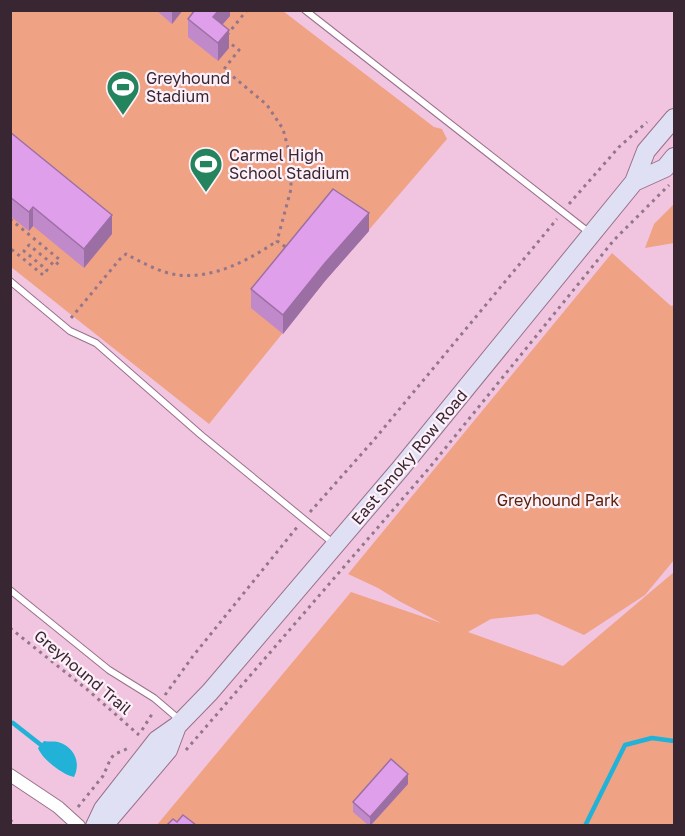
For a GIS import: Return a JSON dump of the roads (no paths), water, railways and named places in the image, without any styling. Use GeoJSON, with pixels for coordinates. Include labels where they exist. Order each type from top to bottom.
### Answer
{"type":"FeatureCollection","features":[{"type":"Feature","properties":{"kind":"street","name":"East Smoky Row Road"},"geometry":{"type":"LineString","coordinates":[[96,825],[103,809],[157,740],[179,724],[217,683],[400,469],[634,182],[646,151],[675,118]]}},
{"type":"Feature","properties":{"kind":"street","name":"East Smoky Row Road"},"geometry":{"type":"LineString","coordinates":[[634,182],[665,168],[675,157]]}},
{"type":"Feature","properties":{"kind":"street","name":"East Smoky Row Road"},"geometry":{"type":"LineString","coordinates":[[102,825],[111,818],[168,750],[179,724]]}},
{"type":"Feature","properties":{"kind":"street"},"geometry":{"type":"LineString","coordinates":[[10,775],[58,807],[79,825]]}},
{"type":"Feature","properties":{"kind":"lane"},"geometry":{"type":"LineString","coordinates":[[305,10],[591,234]]}},
{"type":"Feature","properties":{"kind":"lane"},"geometry":{"type":"LineString","coordinates":[[10,281],[70,331],[96,343],[201,435],[336,545]]}},
{"type":"Feature","properties":{"kind":"lane"},"geometry":{"type":"LineString","coordinates":[[10,590],[109,670],[154,698],[179,724]]}},
{"type":"Feature","properties":{"kind":"water"},"geometry":{"type":"Polygon","coordinates":[[[44,741],[58,742],[69,748],[75,756],[77,766],[74,777],[59,770],[44,757],[38,748],[44,741]]]}},
{"type":"Feature","properties":{"kind":"waterway"},"geometry":{"type":"LineString","coordinates":[[13,723],[41,745]]}},
{"type":"Feature","properties":{"kind":"waterway"},"geometry":{"type":"LineString","coordinates":[[585,826],[625,745],[652,738],[674,741]]}},
{"type":"Feature","properties":{"kind":"place","name":"Greyhound Stadium"},"geometry":{"type":"Point","coordinates":[123,116]}},
{"type":"Feature","properties":{"kind":"place","name":"Carmel High School Stadium"},"geometry":{"type":"Point","coordinates":[206,193]}},
{"type":"Feature","properties":{"kind":"park label","name":"Greyhound Park"},"geometry":{"type":"Point","coordinates":[558,500]}}]}
